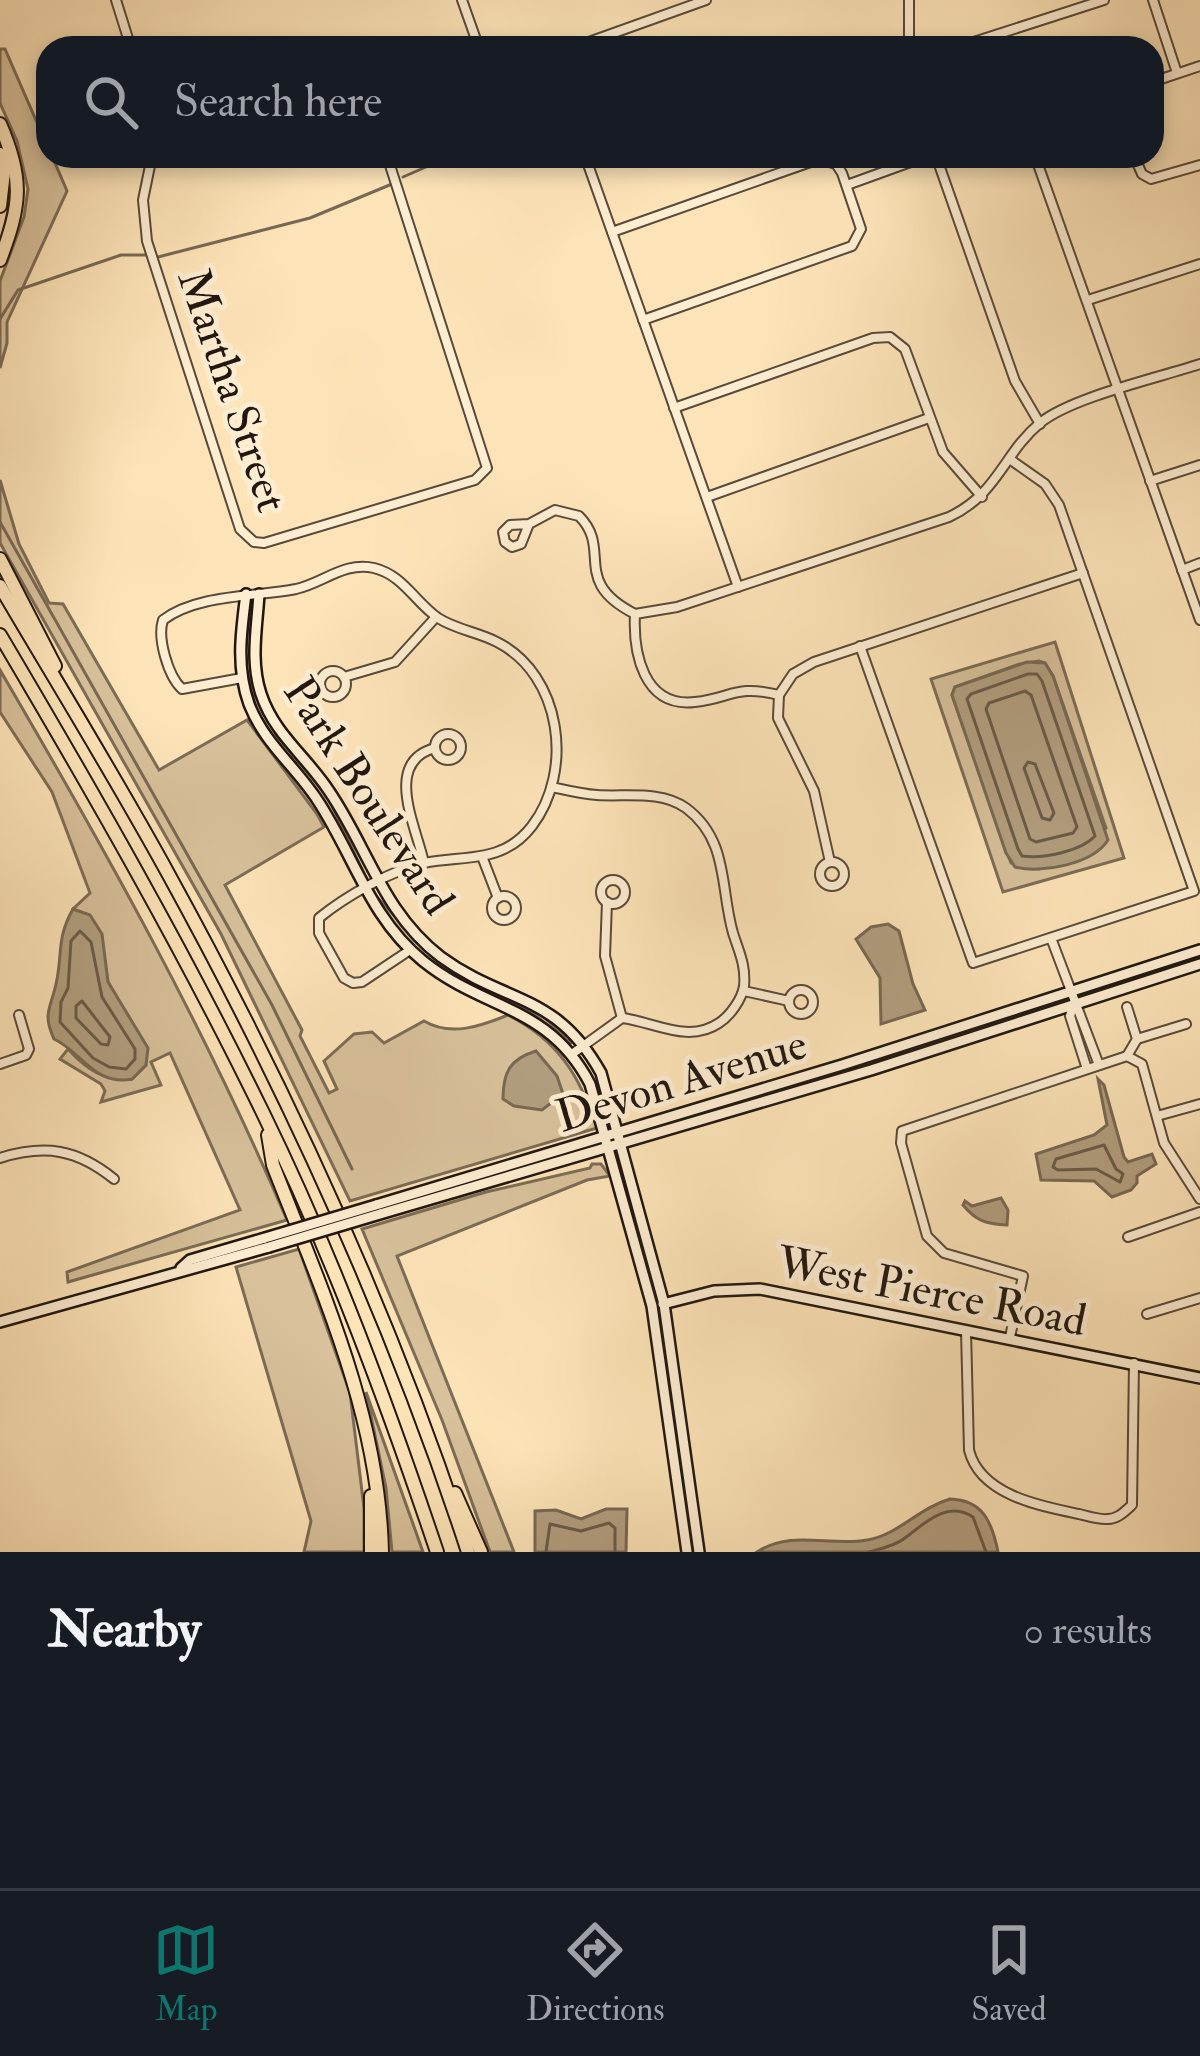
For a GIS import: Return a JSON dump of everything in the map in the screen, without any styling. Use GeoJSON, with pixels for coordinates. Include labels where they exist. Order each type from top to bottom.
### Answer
{"type":"FeatureCollection","features":[{"type":"Feature","properties":{"kind":"highway"},"geometry":{"type":"LineString","coordinates":[[0,124],[17,168],[19,200],[0,260]]}},
{"type":"Feature","properties":{"kind":"highway"},"geometry":{"type":"LineString","coordinates":[[0,154],[4,172],[0,206]]}},
{"type":"Feature","properties":{"kind":"highway"},"geometry":{"type":"LineString","coordinates":[[0,559],[88,737]]}},
{"type":"Feature","properties":{"kind":"highway"},"geometry":{"type":"LineString","coordinates":[[0,586],[169,874],[284,1099],[369,1289],[468,1552]]}},
{"type":"Feature","properties":{"kind":"highway"},"geometry":{"type":"LineString","coordinates":[[0,635],[160,911],[265,1117],[387,1407],[437,1552]]}},
{"type":"Feature","properties":{"kind":"highway"},"geometry":{"type":"LineString","coordinates":[[265,1117],[273,1165],[360,1399],[375,1468],[382,1552]]}},
{"type":"Feature","properties":{"kind":"highway"},"geometry":{"type":"LineString","coordinates":[[410,1393],[481,1552]]}},
{"type":"Feature","properties":{"kind":"highway"},"geometry":{"type":"LineString","coordinates":[[360,1399],[371,1490],[371,1552]]}},
{"type":"Feature","properties":{"kind":"street"},"geometry":{"type":"LineString","coordinates":[[116,0],[127,36]]}},
{"type":"Feature","properties":{"kind":"street"},"geometry":{"type":"LineString","coordinates":[[462,0],[475,36]]}},
{"type":"Feature","properties":{"kind":"street"},"geometry":{"type":"LineString","coordinates":[[606,36],[706,0]]}},
{"type":"Feature","properties":{"kind":"street"},"geometry":{"type":"LineString","coordinates":[[909,0],[909,36]]}},
{"type":"Feature","properties":{"kind":"street"},"geometry":{"type":"LineString","coordinates":[[992,36],[1105,0]]}},
{"type":"Feature","properties":{"kind":"street"},"geometry":{"type":"LineString","coordinates":[[1153,0],[1177,74]]}},
{"type":"Feature","properties":{"kind":"street"},"geometry":{"type":"LineString","coordinates":[[1164,78],[1200,66]]}},
{"type":"Feature","properties":{"kind":"street"},"geometry":{"type":"LineString","coordinates":[[1139,168],[1151,179],[1200,165]]}},
{"type":"Feature","properties":{"kind":"street","name":"Martha Street"},"geometry":{"type":"LineString","coordinates":[[150,168],[143,200],[147,241],[236,518],[254,542],[275,541],[475,480],[488,469],[391,168]]}},
{"type":"Feature","properties":{"kind":"street"},"geometry":{"type":"LineString","coordinates":[[589,168],[738,587]]}},
{"type":"Feature","properties":{"kind":"street"},"geometry":{"type":"LineString","coordinates":[[612,232],[793,168]]}},
{"type":"Feature","properties":{"kind":"street"},"geometry":{"type":"LineString","coordinates":[[643,320],[852,246],[861,229],[838,168]]}},
{"type":"Feature","properties":{"kind":"street"},"geometry":{"type":"LineString","coordinates":[[847,185],[897,168]]}},
{"type":"Feature","properties":{"kind":"street"},"geometry":{"type":"LineString","coordinates":[[936,168],[1015,381],[1040,424]]}},
{"type":"Feature","properties":{"kind":"street"},"geometry":{"type":"LineString","coordinates":[[1039,168],[1200,620]]}},
{"type":"Feature","properties":{"kind":"street"},"geometry":{"type":"LineString","coordinates":[[1088,300],[1200,264]]}},
{"type":"Feature","properties":{"kind":"street"},"geometry":{"type":"LineString","coordinates":[[674,408],[884,336],[896,339],[905,349],[943,452],[982,497]]}},
{"type":"Feature","properties":{"kind":"street"},"geometry":{"type":"LineString","coordinates":[[530,524],[555,511],[579,516],[593,536],[592,562],[604,593],[635,614],[662,611],[940,521],[982,497],[1040,424],[1056,413],[1200,364]]}},
{"type":"Feature","properties":{"kind":"street"},"geometry":{"type":"LineString","coordinates":[[707,497],[929,418]]}},
{"type":"Feature","properties":{"kind":"street"},"geometry":{"type":"LineString","coordinates":[[860,646],[973,963],[1194,891],[1054,494],[1010,460]]}},
{"type":"Feature","properties":{"kind":"street"},"geometry":{"type":"LineString","coordinates":[[1150,481],[1200,465]]}},
{"type":"Feature","properties":{"kind":"street"},"geometry":{"type":"LineString","coordinates":[[1182,569],[1200,563]]}},
{"type":"Feature","properties":{"kind":"street"},"geometry":{"type":"LineString","coordinates":[[242,678],[182,689],[175,683],[160,626],[178,612],[299,588],[346,568],[374,568],[399,579],[436,617],[497,641],[536,675],[553,715],[556,740],[544,807],[519,840],[484,859],[424,863],[322,915],[317,925],[344,978],[362,982],[410,950]]}},
{"type":"Feature","properties":{"kind":"street"},"geometry":{"type":"LineString","coordinates":[[830,862],[814,791],[778,718],[779,694],[793,674],[814,662],[1083,573]]}},
{"type":"Feature","properties":{"kind":"street","name":"Park Boulevard"},"geometry":{"type":"LineString","coordinates":[[259,594],[254,659],[266,708],[328,790],[378,884],[407,926],[467,973],[540,1007],[583,1044],[601,1073],[664,1304],[699,1552]]}},
{"type":"Feature","properties":{"kind":"street","name":"Park Boulevard"},"geometry":{"type":"LineString","coordinates":[[246,595],[240,643],[242,678],[265,735],[322,807],[364,891],[410,950],[459,985],[531,1018],[572,1054],[590,1084],[652,1306],[687,1552]]}},
{"type":"Feature","properties":{"kind":"street"},"geometry":{"type":"LineString","coordinates":[[635,614],[633,643],[650,687],[662,695],[691,703],[747,689],[779,694]]}},
{"type":"Feature","properties":{"kind":"street"},"geometry":{"type":"LineString","coordinates":[[344,676],[395,662],[436,617]]}},
{"type":"Feature","properties":{"kind":"street"},"geometry":{"type":"LineString","coordinates":[[424,863],[405,788],[410,764],[435,748]]}},
{"type":"Feature","properties":{"kind":"street"},"geometry":{"type":"LineString","coordinates":[[551,788],[665,798],[684,806],[716,846],[733,932],[744,960],[744,992],[721,1023],[700,1032],[675,1033],[622,1018],[572,1054]]}},
{"type":"Feature","properties":{"kind":"street"},"geometry":{"type":"LineString","coordinates":[[484,859],[498,898]]}},
{"type":"Feature","properties":{"kind":"street"},"geometry":{"type":"LineString","coordinates":[[607,902],[605,956],[622,1018]]}},
{"type":"Feature","properties":{"kind":"street"},"geometry":{"type":"LineString","coordinates":[[1051,938],[1099,1065]]}},
{"type":"Feature","properties":{"kind":"street","name":"Devon Avenue"},"geometry":{"type":"LineString","coordinates":[[0,1322],[181,1268],[190,1260],[378,1210],[1200,950]]}},
{"type":"Feature","properties":{"kind":"street","name":"Devon Avenue"},"geometry":{"type":"LineString","coordinates":[[378,1210],[610,1149],[1200,964]]}},
{"type":"Feature","properties":{"kind":"street"},"geometry":{"type":"LineString","coordinates":[[744,992],[789,1001]]}},
{"type":"Feature","properties":{"kind":"street"},"geometry":{"type":"LineString","coordinates":[[1074,1005],[1070,1016],[1087,1069]]}},
{"type":"Feature","properties":{"kind":"street"},"geometry":{"type":"LineString","coordinates":[[1127,1007],[1137,1039]]}},
{"type":"Feature","properties":{"kind":"street"},"geometry":{"type":"LineString","coordinates":[[0,1064],[26,1055],[29,1049],[19,1015]]}},
{"type":"Feature","properties":{"kind":"street"},"geometry":{"type":"LineString","coordinates":[[1010,1337],[1023,1276],[944,1253],[927,1236],[901,1143],[902,1131],[1127,1056],[1137,1039],[1186,1024]]}},
{"type":"Feature","properties":{"kind":"street"},"geometry":{"type":"LineString","coordinates":[[1127,1056],[1142,1064],[1164,1143],[1200,1199]]}},
{"type":"Feature","properties":{"kind":"street"},"geometry":{"type":"LineString","coordinates":[[1157,1116],[1200,1104]]}},
{"type":"Feature","properties":{"kind":"street"},"geometry":{"type":"LineString","coordinates":[[0,1158],[54,1148],[114,1179]]}},
{"type":"Feature","properties":{"kind":"street"},"geometry":{"type":"LineString","coordinates":[[1128,1237],[1200,1212]]}},
{"type":"Feature","properties":{"kind":"street","name":"West Pierce Road"},"geometry":{"type":"LineString","coordinates":[[652,1306],[714,1291],[752,1288],[1200,1378]]}},
{"type":"Feature","properties":{"kind":"street"},"geometry":{"type":"LineString","coordinates":[[1147,1314],[1200,1298]]}},
{"type":"Feature","properties":{"kind":"street"},"geometry":{"type":"LineString","coordinates":[[966,1329],[970,1456],[978,1470],[1024,1503],[1107,1520],[1132,1505],[1134,1364]]}},
{"type":"Feature","properties":{"kind":"shaded area"},"geometry":{"type":"Polygon","coordinates":[[[0,49],[5,49],[36,120],[36,168],[57,168],[67,191],[7,322],[0,368],[0,281],[24,217],[28,189],[17,141],[0,103],[0,49]]]}},
{"type":"Feature","properties":{"kind":"shaded area"},"geometry":{"type":"Polygon","coordinates":[[[0,480],[19,544],[49,603],[63,604],[159,770],[247,720],[324,827],[225,885],[302,1030],[300,1036],[329,1093],[337,1089],[324,1061],[354,1034],[372,1032],[384,1043],[424,1021],[455,1029],[508,1015],[541,1036],[565,1061],[597,1128],[350,1201],[221,934],[0,543],[0,480]]]}},
{"type":"Feature","properties":{"kind":"shaded area"},"geometry":{"type":"Polygon","coordinates":[[[252,599],[250,664],[261,708],[277,736],[328,797],[367,880],[325,802],[272,738],[256,708],[244,659],[252,599]]]}},
{"type":"Feature","properties":{"kind":"shaded area"},"geometry":{"type":"Polygon","coordinates":[[[1055,642],[1124,858],[1003,892],[931,679],[1055,642]],[[1045,663],[1020,664],[955,687],[952,695],[1011,863],[1039,869],[1085,858],[1106,828],[1045,663]]]}},
{"type":"Feature","properties":{"kind":"shaded area"},"geometry":{"type":"Polygon","coordinates":[[[0,670],[152,940],[287,1220],[68,1282],[67,1272],[240,1210],[170,1053],[151,1062],[161,1085],[101,1102],[105,1091],[101,1084],[60,1059],[68,1049],[97,1073],[122,1079],[132,1079],[146,1065],[108,982],[101,934],[73,909],[90,893],[52,792],[0,712],[0,670]]]}},
{"type":"Feature","properties":{"kind":"shaded area"},"geometry":{"type":"Polygon","coordinates":[[[376,896],[432,956],[472,981],[535,1009],[572,1043],[534,1014],[462,979],[420,953],[387,918],[376,896]]]}},
{"type":"Feature","properties":{"kind":"shaded area"},"geometry":{"type":"Polygon","coordinates":[[[601,1164],[610,1176],[587,1180],[397,1256],[514,1552],[490,1552],[442,1420],[362,1229],[601,1164]]]}},
{"type":"Feature","properties":{"kind":"shaded area"},"geometry":{"type":"Polygon","coordinates":[[[299,1249],[350,1393],[364,1508],[364,1552],[304,1552],[311,1521],[236,1267],[299,1249]]]}},
{"type":"Feature","properties":{"kind":"shaded area"},"geometry":{"type":"Polygon","coordinates":[[[366,1392],[423,1552],[392,1552],[386,1488],[366,1392]]]}},
{"type":"Feature","properties":{"kind":"water"},"geometry":{"type":"Polygon","coordinates":[[[1027,662],[1045,663],[1053,676],[1108,840],[1079,861],[1038,869],[1015,867],[1006,853],[952,695],[955,687],[1027,662]]]}},
{"type":"Feature","properties":{"kind":"water"},"geometry":{"type":"Polygon","coordinates":[[[73,909],[90,915],[102,934],[108,982],[148,1048],[146,1065],[132,1079],[98,1073],[54,1039],[50,1030],[62,938],[73,909]]]}},
{"type":"Feature","properties":{"kind":"water"},"geometry":{"type":"Polygon","coordinates":[[[888,924],[899,931],[925,1010],[881,1024],[880,978],[856,939],[871,927],[888,924]]]}},
{"type":"Feature","properties":{"kind":"water"},"geometry":{"type":"Polygon","coordinates":[[[536,1051],[557,1076],[563,1094],[542,1110],[514,1106],[503,1099],[510,1068],[536,1051]]]}},
{"type":"Feature","properties":{"kind":"water"},"geometry":{"type":"Polygon","coordinates":[[[1098,1079],[1104,1085],[1124,1157],[1128,1162],[1152,1154],[1156,1164],[1137,1176],[1131,1190],[1112,1197],[1094,1181],[1041,1180],[1036,1154],[1094,1135],[1107,1125],[1098,1079]]]}},
{"type":"Feature","properties":{"kind":"water"},"geometry":{"type":"Polygon","coordinates":[[[1001,1198],[1008,1210],[1007,1225],[982,1221],[963,1205],[965,1201],[972,1206],[1001,1198]]]}},
{"type":"Feature","properties":{"kind":"water"},"geometry":{"type":"Polygon","coordinates":[[[950,1499],[978,1508],[993,1531],[998,1552],[757,1552],[784,1541],[853,1542],[878,1537],[950,1499]]]}},
{"type":"Feature","properties":{"kind":"water"},"geometry":{"type":"Polygon","coordinates":[[[606,1509],[627,1509],[626,1552],[535,1552],[535,1511],[556,1510],[581,1519],[606,1509]]]}},
{"type":"Feature","properties":{"kind":"waterway"},"geometry":{"type":"LineString","coordinates":[[403,177],[424,168]]}},
{"type":"Feature","properties":{"kind":"waterway"},"geometry":{"type":"LineString","coordinates":[[158,257],[310,218],[392,184]]}},
{"type":"Feature","properties":{"kind":"waterway"},"geometry":{"type":"LineString","coordinates":[[0,319],[18,290],[121,255],[146,255]]}},
{"type":"Feature","properties":{"kind":"waterway"},"geometry":{"type":"LineString","coordinates":[[0,522],[272,1005],[352,1169]]}}]}
